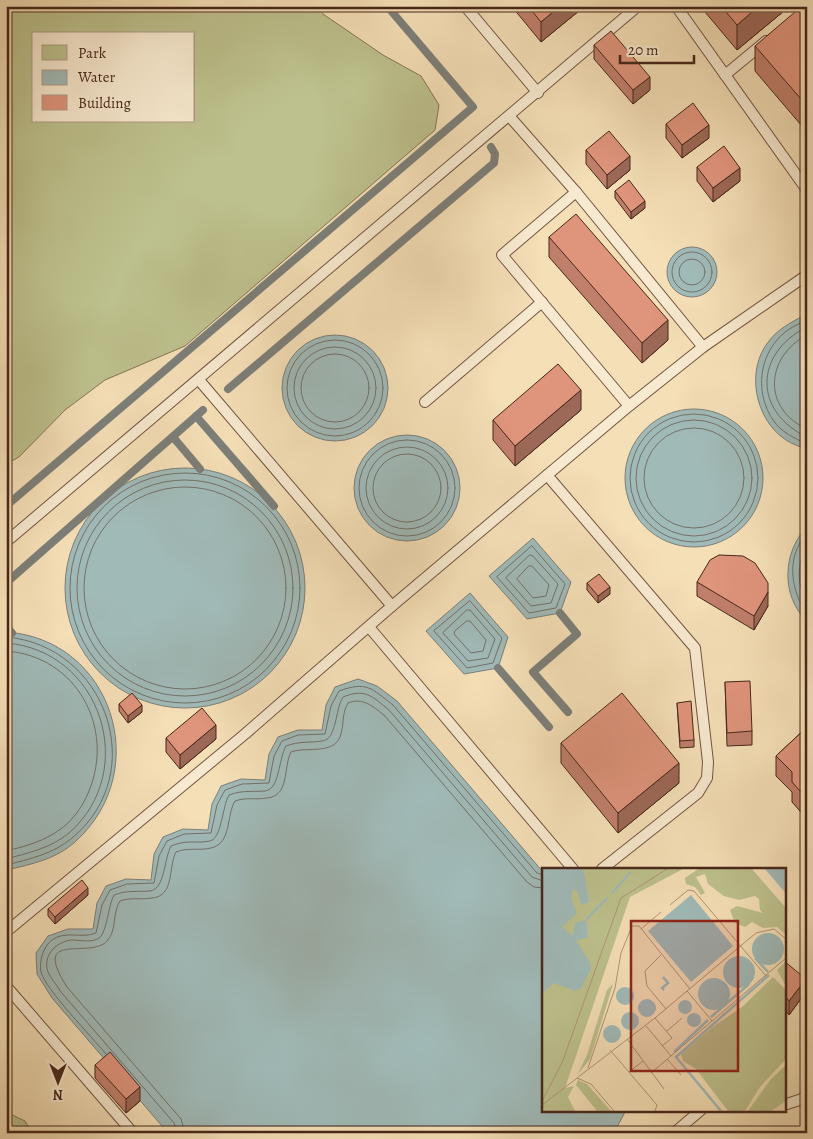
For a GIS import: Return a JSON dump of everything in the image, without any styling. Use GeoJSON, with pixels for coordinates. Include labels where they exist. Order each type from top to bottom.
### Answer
{"type":"FeatureCollection","features":[{"type":"Feature","properties":{"kind":"lane"},"geometry":{"type":"LineString","coordinates":[[465,6],[538,93]]}},
{"type":"Feature","properties":{"kind":"lane"},"geometry":{"type":"LineString","coordinates":[[6,542],[510,117],[638,6]]}},
{"type":"Feature","properties":{"kind":"lane"},"geometry":{"type":"LineString","coordinates":[[676,6],[807,190]]}},
{"type":"Feature","properties":{"kind":"lane"},"geometry":{"type":"LineString","coordinates":[[725,75],[777,31]]}},
{"type":"Feature","properties":{"kind":"lane"},"geometry":{"type":"LineString","coordinates":[[510,117],[576,192],[703,347]]}},
{"type":"Feature","properties":{"kind":"lane"},"geometry":{"type":"LineString","coordinates":[[576,192],[502,255],[629,406]]}},
{"type":"Feature","properties":{"kind":"lane"},"geometry":{"type":"LineString","coordinates":[[6,932],[245,734],[392,606],[629,406],[703,347],[807,275]]}},
{"type":"Feature","properties":{"kind":"lane"},"geometry":{"type":"LineString","coordinates":[[426,402],[542,302]]}},
{"type":"Feature","properties":{"kind":"lane"},"geometry":{"type":"LineString","coordinates":[[199,380],[392,606]]}},
{"type":"Feature","properties":{"kind":"lane"},"geometry":{"type":"LineString","coordinates":[[547,475],[695,648],[708,762],[707,778],[698,793],[603,868]]}},
{"type":"Feature","properties":{"kind":"lane"},"geometry":{"type":"LineString","coordinates":[[369,627],[572,868]]}},
{"type":"Feature","properties":{"kind":"lane"},"geometry":{"type":"LineString","coordinates":[[6,986],[133,1133]]}},
{"type":"Feature","properties":{"kind":"lane"},"geometry":{"type":"LineString","coordinates":[[786,1104],[802,1099],[807,1095]]}},
{"type":"Feature","properties":{"kind":"lane"},"geometry":{"type":"LineString","coordinates":[[674,1133],[699,1112]]}},
{"type":"Feature","properties":{"kind":"green space"},"geometry":{"type":"Polygon","coordinates":[[[6,6],[317,6],[323,14],[383,55],[421,76],[439,105],[435,130],[185,346],[105,380],[65,410],[19,457],[6,464],[6,6]]]}},
{"type":"Feature","properties":{"kind":"green space"},"geometry":{"type":"Polygon","coordinates":[[[6,1112],[25,1121],[32,1133],[6,1133],[6,1112]]]}},
{"type":"Feature","properties":{"kind":"water"},"geometry":{"type":"Polygon","coordinates":[[[692,247],[701,249],[712,258],[717,272],[715,281],[706,292],[692,297],[683,295],[672,286],[667,272],[669,263],[678,252],[692,247]]]}},
{"type":"Feature","properties":{"kind":"water"},"geometry":{"type":"Polygon","coordinates":[[[803,316],[807,316],[807,449],[786,440],[775,431],[761,408],[756,380],[757,366],[769,341],[780,330],[803,316]]]}},
{"type":"Feature","properties":{"kind":"water"},"geometry":{"type":"Polygon","coordinates":[[[335,335],[355,339],[372,351],[384,368],[388,388],[384,408],[372,425],[355,437],[335,441],[315,437],[298,425],[286,408],[282,388],[286,368],[298,351],[315,339],[335,335]]]}},
{"type":"Feature","properties":{"kind":"water"},"geometry":{"type":"Polygon","coordinates":[[[694,409],[720,414],[743,429],[758,452],[763,478],[758,504],[743,527],[720,542],[694,547],[668,542],[645,527],[630,504],[625,478],[630,452],[645,429],[668,414],[694,409]]]}},
{"type":"Feature","properties":{"kind":"water"},"geometry":{"type":"Polygon","coordinates":[[[407,435],[427,439],[444,451],[456,468],[460,488],[456,508],[444,525],[427,537],[407,541],[387,537],[370,525],[358,508],[354,488],[358,468],[370,451],[387,439],[407,435]]]}},
{"type":"Feature","properties":{"kind":"water"},"geometry":{"type":"Polygon","coordinates":[[[185,468],[208,471],[231,478],[251,489],[270,503],[284,522],[295,542],[302,565],[305,588],[302,611],[295,634],[284,654],[270,673],[251,687],[231,698],[208,705],[185,708],[162,705],[139,698],[119,687],[100,673],[86,654],[75,634],[68,611],[65,588],[68,565],[75,542],[86,522],[100,503],[119,489],[139,478],[162,471],[185,468]]]}},
{"type":"Feature","properties":{"kind":"water"},"geometry":{"type":"Polygon","coordinates":[[[807,527],[807,621],[793,600],[788,574],[789,561],[793,549],[807,527]]]}},
{"type":"Feature","properties":{"kind":"water"},"geometry":{"type":"Polygon","coordinates":[[[533,538],[571,582],[560,613],[527,619],[489,576],[533,538]]]}},
{"type":"Feature","properties":{"kind":"water"},"geometry":{"type":"Polygon","coordinates":[[[470,593],[508,637],[498,668],[464,674],[426,631],[470,593]]]}},
{"type":"Feature","properties":{"kind":"water"},"geometry":{"type":"Polygon","coordinates":[[[6,632],[43,640],[73,658],[95,682],[110,712],[116,746],[113,779],[100,812],[76,841],[52,857],[7,870],[6,632]]]}},
{"type":"Feature","properties":{"kind":"water"},"geometry":{"type":"Polygon","coordinates":[[[358,679],[377,686],[397,701],[542,871],[542,1112],[625,1112],[614,1133],[168,1133],[52,998],[37,974],[36,953],[48,936],[68,929],[93,929],[97,903],[106,886],[126,879],[151,880],[154,854],[163,837],[183,829],[208,830],[212,804],[221,786],[241,779],[265,780],[269,754],[278,737],[298,730],[322,730],[326,705],[335,687],[358,679]]]}},
{"type":"Feature","properties":{"kind":"building"},"geometry":{"type":"Polygon","coordinates":[[[528,6],[560,6],[541,22],[528,6]]]}},
{"type":"Feature","properties":{"kind":"building"},"geometry":{"type":"Polygon","coordinates":[[[721,6],[759,6],[737,25],[721,6]]]}},
{"type":"Feature","properties":{"kind":"building"},"geometry":{"type":"Polygon","coordinates":[[[802,6],[807,6],[807,106],[755,46],[802,6]]]}},
{"type":"Feature","properties":{"kind":"building"},"geometry":{"type":"Polygon","coordinates":[[[611,31],[650,77],[633,90],[594,45],[611,31]]]}},
{"type":"Feature","properties":{"kind":"building"},"geometry":{"type":"Polygon","coordinates":[[[693,103],[709,125],[682,145],[666,124],[693,103]]]}},
{"type":"Feature","properties":{"kind":"building"},"geometry":{"type":"Polygon","coordinates":[[[609,131],[630,156],[607,175],[586,150],[609,131]]]}},
{"type":"Feature","properties":{"kind":"building"},"geometry":{"type":"Polygon","coordinates":[[[724,146],[740,168],[713,188],[697,167],[724,146]]]}},
{"type":"Feature","properties":{"kind":"building"},"geometry":{"type":"Polygon","coordinates":[[[629,180],[645,201],[631,212],[615,191],[629,180]]]}},
{"type":"Feature","properties":{"kind":"building"},"geometry":{"type":"Polygon","coordinates":[[[576,214],[668,320],[642,343],[549,237],[576,214]]]}},
{"type":"Feature","properties":{"kind":"building"},"geometry":{"type":"Polygon","coordinates":[[[558,364],[581,390],[515,446],[493,420],[558,364]]]}},
{"type":"Feature","properties":{"kind":"building"},"geometry":{"type":"Polygon","coordinates":[[[719,555],[743,556],[755,563],[768,583],[768,592],[754,616],[697,582],[710,560],[719,555]]]}},
{"type":"Feature","properties":{"kind":"building"},"geometry":{"type":"Polygon","coordinates":[[[599,574],[610,587],[598,596],[587,583],[599,574]]]}},
{"type":"Feature","properties":{"kind":"building"},"geometry":{"type":"Polygon","coordinates":[[[750,681],[752,731],[727,733],[725,682],[750,681]]]}},
{"type":"Feature","properties":{"kind":"building"},"geometry":{"type":"Polygon","coordinates":[[[132,693],[142,705],[128,716],[119,704],[132,693]]]}},
{"type":"Feature","properties":{"kind":"building"},"geometry":{"type":"Polygon","coordinates":[[[622,693],[679,763],[618,813],[561,743],[622,693]]]}},
{"type":"Feature","properties":{"kind":"building"},"geometry":{"type":"Polygon","coordinates":[[[691,701],[694,740],[680,741],[677,703],[691,701]]]}},
{"type":"Feature","properties":{"kind":"building"},"geometry":{"type":"Polygon","coordinates":[[[202,708],[216,725],[180,755],[166,738],[202,708]]]}},
{"type":"Feature","properties":{"kind":"building"},"geometry":{"type":"Polygon","coordinates":[[[807,727],[807,799],[792,782],[792,772],[776,756],[807,727]]]}},
{"type":"Feature","properties":{"kind":"building"},"geometry":{"type":"Polygon","coordinates":[[[82,880],[88,888],[55,917],[48,909],[82,880]]]}},
{"type":"Feature","properties":{"kind":"building"},"geometry":{"type":"Polygon","coordinates":[[[786,963],[806,979],[789,1001],[786,997],[786,963]]]}},
{"type":"Feature","properties":{"kind":"building"},"geometry":{"type":"Polygon","coordinates":[[[110,1052],[140,1087],[126,1099],[95,1065],[110,1052]]]}},
{"type":"Feature","properties":{"kind":"waterway"},"geometry":{"type":"LineString","coordinates":[[6,506],[473,107],[387,6]]}},
{"type":"Feature","properties":{"kind":"waterway"},"geometry":{"type":"LineString","coordinates":[[228,389],[494,163],[495,154],[491,147]]}},
{"type":"Feature","properties":{"kind":"waterway"},"geometry":{"type":"LineString","coordinates":[[6,583],[203,410]]}},
{"type":"Feature","properties":{"kind":"waterway"},"geometry":{"type":"LineString","coordinates":[[196,416],[274,506]]}},
{"type":"Feature","properties":{"kind":"waterway"},"geometry":{"type":"LineString","coordinates":[[173,437],[200,469]]}},
{"type":"Feature","properties":{"kind":"waterway"},"geometry":{"type":"LineString","coordinates":[[560,613],[577,634],[533,672],[568,712]]}},
{"type":"Feature","properties":{"kind":"waterway"},"geometry":{"type":"LineString","coordinates":[[6,626],[12,633]]}},
{"type":"Feature","properties":{"kind":"waterway"},"geometry":{"type":"LineString","coordinates":[[498,668],[549,727]]}}]}
